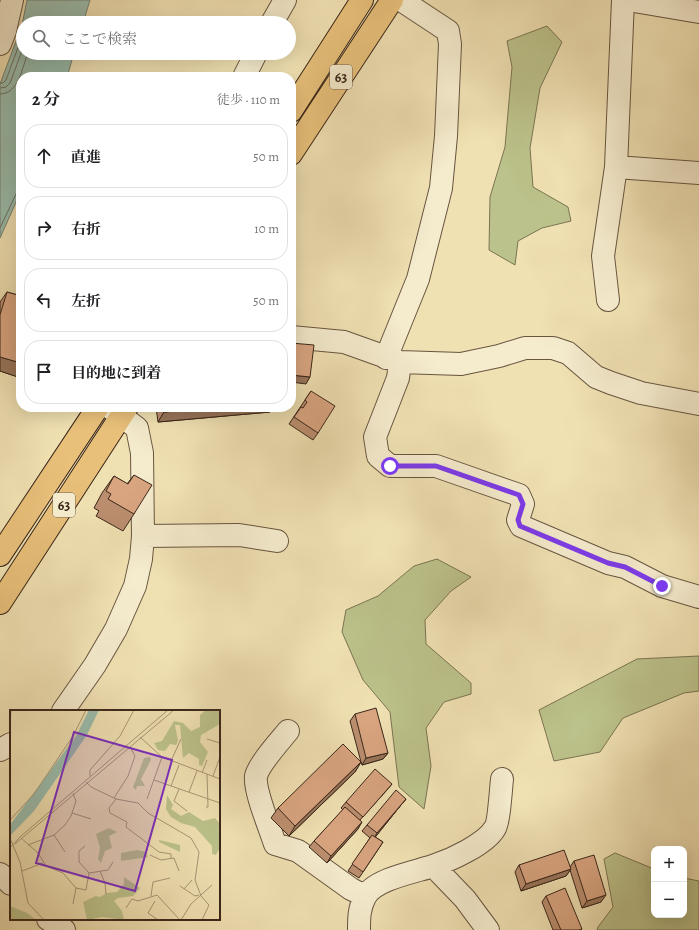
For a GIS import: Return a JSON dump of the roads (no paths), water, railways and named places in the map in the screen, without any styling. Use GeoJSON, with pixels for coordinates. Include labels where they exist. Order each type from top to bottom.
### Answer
{"type":"FeatureCollection","features":[{"type":"Feature","properties":{"kind":"main road","name":"63"},"geometry":{"type":"LineString","coordinates":[[296,103],[362,0]]}},
{"type":"Feature","properties":{"kind":"main road","name":"63"},"geometry":{"type":"LineString","coordinates":[[296,146],[392,0]]}},
{"type":"Feature","properties":{"kind":"main road","name":"63"},"geometry":{"type":"LineString","coordinates":[[0,556],[95,412]]}},
{"type":"Feature","properties":{"kind":"main road","name":"63"},"geometry":{"type":"LineString","coordinates":[[0,603],[118,412]]}},
{"type":"Feature","properties":{"kind":"street"},"geometry":{"type":"LineString","coordinates":[[0,44],[5,31],[12,0]]}},
{"type":"Feature","properties":{"kind":"street"},"geometry":{"type":"LineString","coordinates":[[276,16],[285,0]]}},
{"type":"Feature","properties":{"kind":"street"},"geometry":{"type":"LineString","coordinates":[[401,0],[448,31],[450,44],[446,136],[441,188],[418,279],[393,360],[398,378],[375,437],[378,456],[390,466],[436,466],[519,495],[523,504],[518,520],[520,526],[608,563],[625,567],[662,586],[699,597]]}},
{"type":"Feature","properties":{"kind":"street"},"geometry":{"type":"LineString","coordinates":[[608,300],[603,256],[616,168],[623,0]]}},
{"type":"Feature","properties":{"kind":"street"},"geometry":{"type":"LineString","coordinates":[[628,0],[695,8]]}},
{"type":"Feature","properties":{"kind":"street"},"geometry":{"type":"LineString","coordinates":[[246,72],[252,60]]}},
{"type":"Feature","properties":{"kind":"street"},"geometry":{"type":"LineString","coordinates":[[616,168],[699,173]]}},
{"type":"Feature","properties":{"kind":"street"},"geometry":{"type":"LineString","coordinates":[[296,337],[344,342],[393,360],[461,364],[499,356],[526,348],[553,348],[568,353],[596,377],[611,383],[641,393],[699,404]]}},
{"type":"Feature","properties":{"kind":"street"},"geometry":{"type":"LineString","coordinates":[[64,710],[116,629],[135,586],[141,559],[143,536],[142,453],[137,428],[121,412]]}},
{"type":"Feature","properties":{"kind":"street"},"geometry":{"type":"LineString","coordinates":[[143,536],[239,535],[277,541]]}},
{"type":"Feature","properties":{"kind":"street"},"geometry":{"type":"LineString","coordinates":[[288,731],[268,756],[256,775],[256,787],[275,844],[298,851],[351,889],[365,896]]}},
{"type":"Feature","properties":{"kind":"street"},"geometry":{"type":"LineString","coordinates":[[0,750],[10,745]]}},
{"type":"Feature","properties":{"kind":"street"},"geometry":{"type":"LineString","coordinates":[[359,930],[359,913],[365,896],[374,886],[402,875],[436,865],[485,840],[496,827],[502,779]]}},
{"type":"Feature","properties":{"kind":"street"},"geometry":{"type":"LineString","coordinates":[[436,865],[440,873],[465,898],[488,930]]}},
{"type":"Feature","properties":{"kind":"street"},"geometry":{"type":"LineString","coordinates":[[0,874],[10,883]]}},
{"type":"Feature","properties":{"kind":"street"},"geometry":{"type":"LineString","coordinates":[[33,930],[43,920]]}},
{"type":"Feature","properties":{"kind":"street"},"geometry":{"type":"LineString","coordinates":[[49,920],[64,930]]}},
{"type":"Feature","properties":{"kind":"water"},"geometry":{"type":"Polygon","coordinates":[[[27,0],[90,0],[85,16],[24,16],[27,0]]]}},
{"type":"Feature","properties":{"kind":"water"},"geometry":{"type":"Polygon","coordinates":[[[16,41],[16,60],[72,60],[68,72],[16,72],[16,202],[0,238],[0,84],[16,41]]]}}]}
